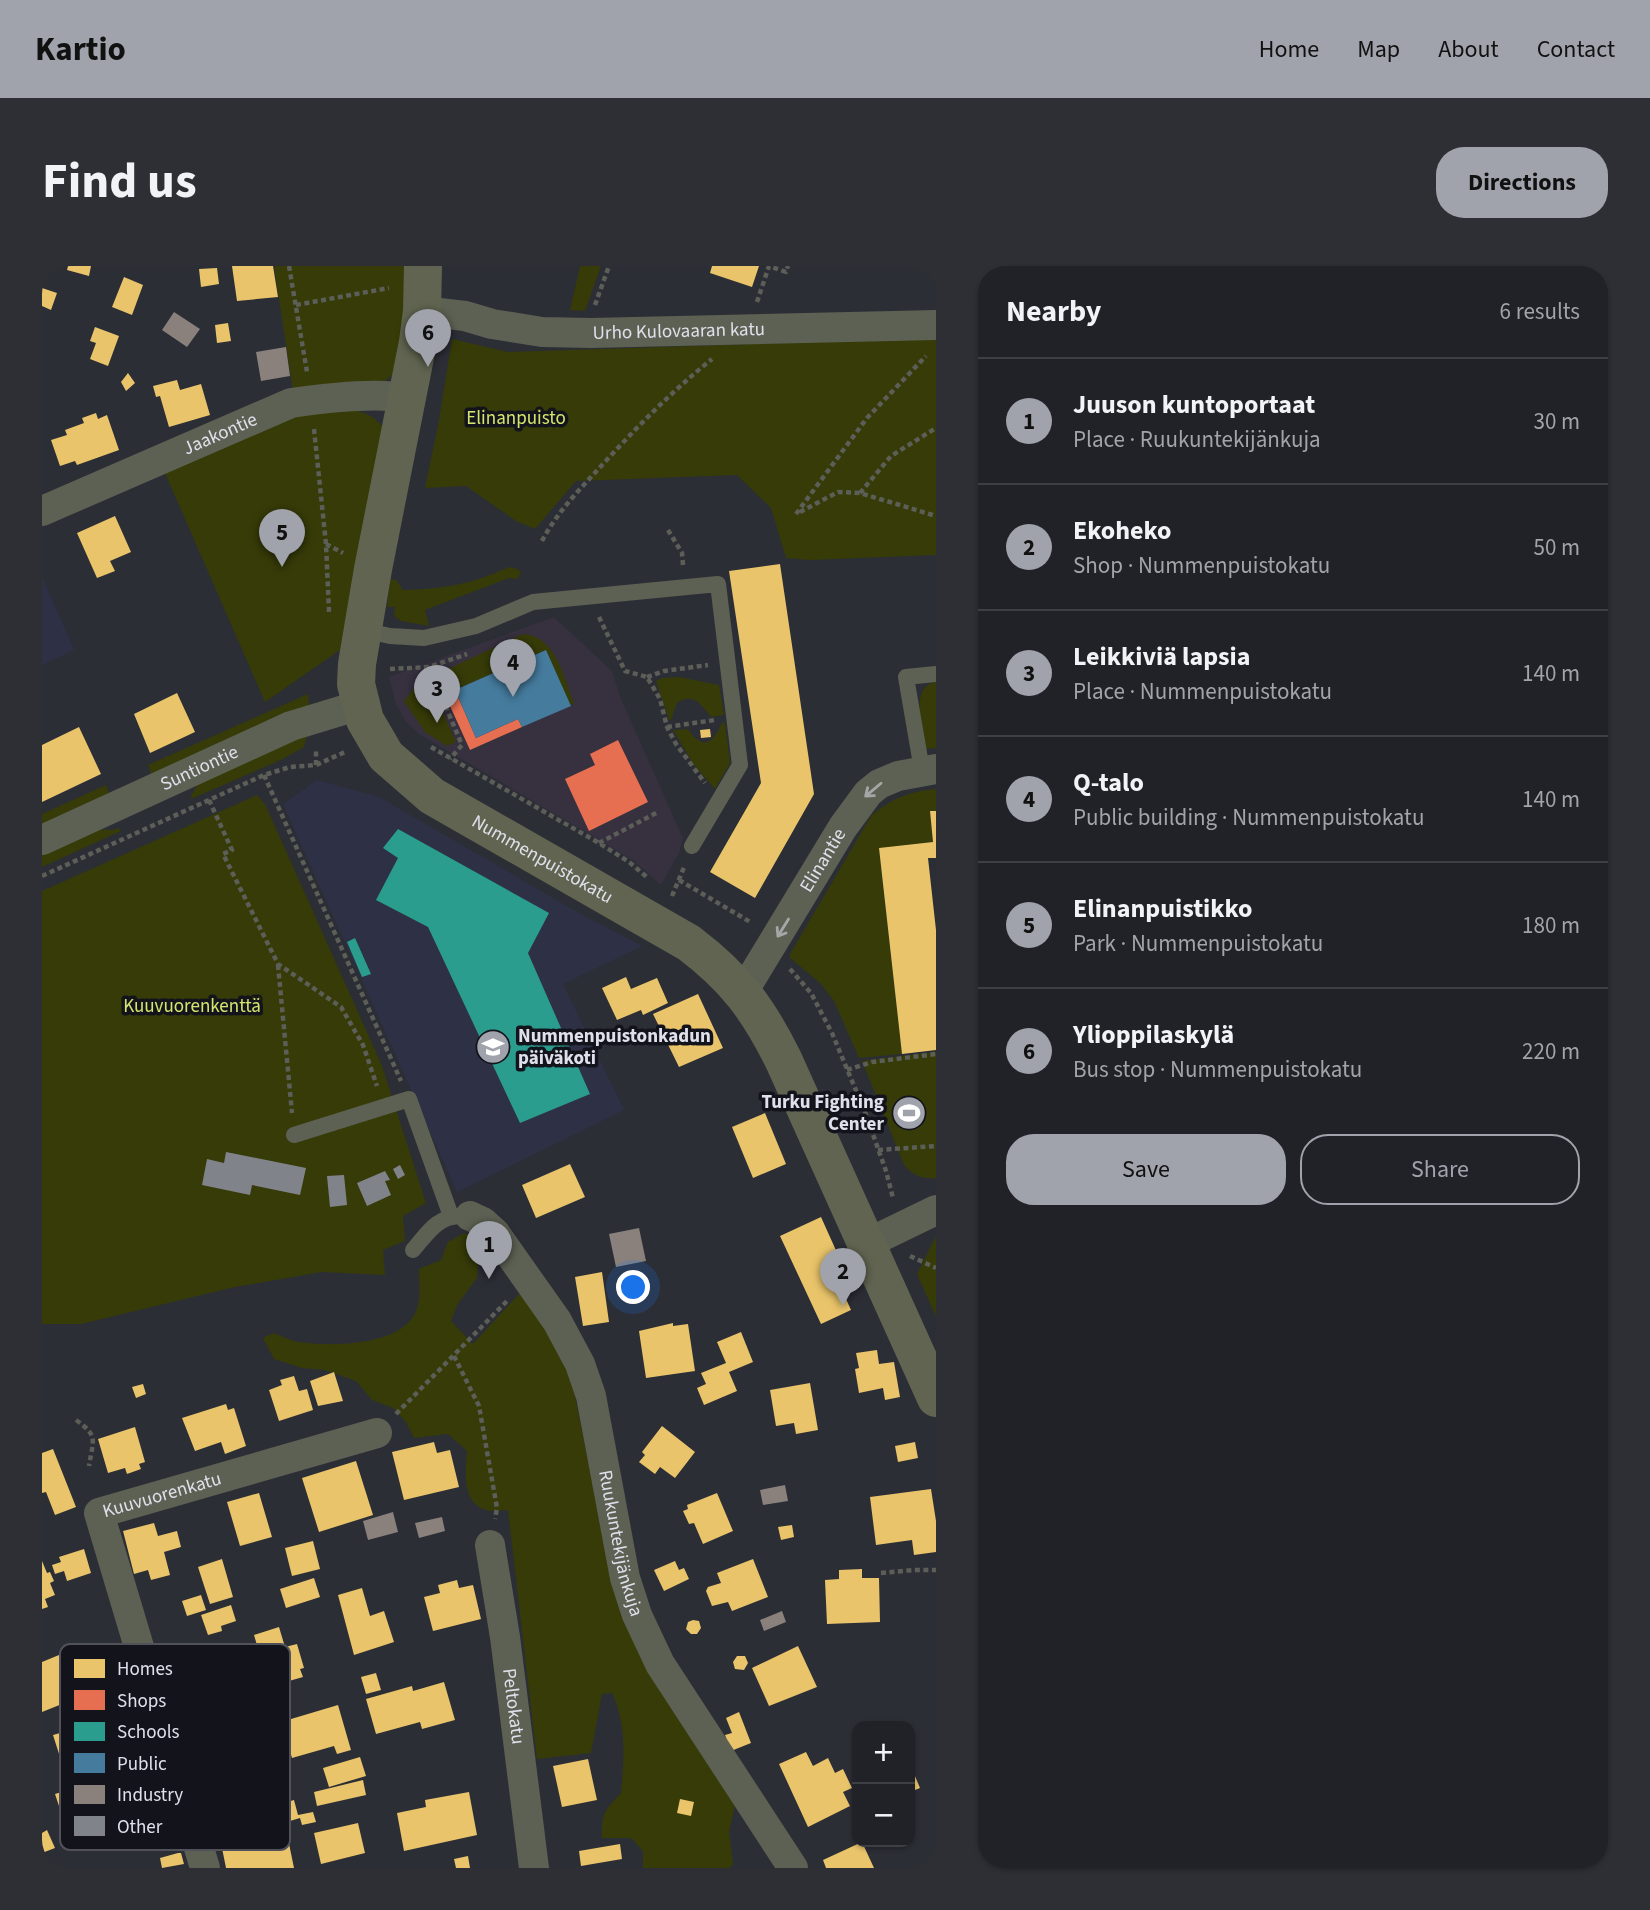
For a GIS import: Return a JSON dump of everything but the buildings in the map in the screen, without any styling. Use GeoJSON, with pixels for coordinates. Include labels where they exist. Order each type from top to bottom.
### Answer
{"type":"FeatureCollection","features":[{"type":"Feature","properties":{"kind":"street","name":"Nummenpuistokatu"},"geometry":{"type":"LineString","coordinates":[[423,266],[422,311],[408,398],[346,623],[365,720],[386,756],[432,796],[689,943],[712,960],[743,992],[758,1012],[783,1059],[936,1398]]}},
{"type":"Feature","properties":{"kind":"street","name":"Urho Kulovaaran katu"},"geometry":{"type":"LineString","coordinates":[[422,311],[465,316],[492,324],[542,332],[747,331],[936,325]]}},
{"type":"Feature","properties":{"kind":"street","name":"Jaakontie"},"geometry":{"type":"LineString","coordinates":[[42,511],[291,403],[335,398],[408,398]]}},
{"type":"Feature","properties":{"kind":"street","name":"Suntiontie"},"geometry":{"type":"LineString","coordinates":[[42,840],[290,726],[360,705]]}},
{"type":"Feature","properties":{"kind":"street","name":"Elinantie"},"geometry":{"type":"LineString","coordinates":[[743,992],[858,805],[879,784],[929,769]]}},
{"type":"Feature","properties":{"kind":"street"},"geometry":{"type":"LineString","coordinates":[[866,1244],[936,1210]]}},
{"type":"Feature","properties":{"kind":"street","name":"Ruukuntekijänkuja"},"geometry":{"type":"LineString","coordinates":[[460,1216],[495,1233],[571,1344],[591,1396],[625,1578],[636,1615],[660,1664],[793,1868]]}},
{"type":"Feature","properties":{"kind":"street","name":"Kuuvuorenkatu"},"geometry":{"type":"LineString","coordinates":[[138,1644],[99,1513],[386,1424]]}},
{"type":"Feature","properties":{"kind":"street","name":"Peltokatu"},"geometry":{"type":"LineString","coordinates":[[490,1545],[505,1637],[534,1868]]}},
{"type":"Feature","properties":{"kind":"street","name":"Kuuvuorenkatu"},"geometry":{"type":"LineString","coordinates":[[200,1850],[205,1868]]}},
{"type":"Feature","properties":{"kind":"lane"},"geometry":{"type":"LineString","coordinates":[[346,623],[390,636],[425,638],[476,626],[534,601],[718,584],[740,765],[692,846]]}},
{"type":"Feature","properties":{"kind":"lane"},"geometry":{"type":"LineString","coordinates":[[929,769],[906,677],[936,674]]}},
{"type":"Feature","properties":{"kind":"lane"},"geometry":{"type":"LineString","coordinates":[[294,1135],[409,1099],[460,1216],[437,1222],[413,1250]]}},
{"type":"Feature","properties":{"kind":"path"},"geometry":{"type":"LineString","coordinates":[[289,266],[307,373]]}},
{"type":"Feature","properties":{"kind":"path"},"geometry":{"type":"LineString","coordinates":[[590,333],[592,315],[609,266]]}},
{"type":"Feature","properties":{"kind":"path"},"geometry":{"type":"LineString","coordinates":[[542,541],[550,526],[590,478],[646,418],[692,375],[747,331],[769,266],[786,272],[788,266]]}},
{"type":"Feature","properties":{"kind":"path"},"geometry":{"type":"LineString","coordinates":[[296,305],[391,287]]}},
{"type":"Feature","properties":{"kind":"path"},"geometry":{"type":"LineString","coordinates":[[927,355],[867,418],[796,514],[838,492],[860,493],[936,516]]}},
{"type":"Feature","properties":{"kind":"path"},"geometry":{"type":"LineString","coordinates":[[313,427],[326,544],[346,623]]}},
{"type":"Feature","properties":{"kind":"path"},"geometry":{"type":"LineString","coordinates":[[860,493],[891,456],[936,428]]}},
{"type":"Feature","properties":{"kind":"path"},"geometry":{"type":"LineString","coordinates":[[668,530],[682,553],[685,587]]}},
{"type":"Feature","properties":{"kind":"path"},"geometry":{"type":"LineString","coordinates":[[589,596],[625,671],[647,677],[664,671],[727,662]]}},
{"type":"Feature","properties":{"kind":"path"},"geometry":{"type":"LineString","coordinates":[[384,669],[429,667],[471,652]]}},
{"type":"Feature","properties":{"kind":"path"},"geometry":{"type":"LineString","coordinates":[[429,667],[462,745],[450,759]]}},
{"type":"Feature","properties":{"kind":"path"},"geometry":{"type":"LineString","coordinates":[[647,677],[660,699],[667,726],[676,744],[720,799]]}},
{"type":"Feature","properties":{"kind":"path"},"geometry":{"type":"LineString","coordinates":[[667,726],[734,718]]}},
{"type":"Feature","properties":{"kind":"path"},"geometry":{"type":"LineString","coordinates":[[421,741],[629,862],[651,881]]}},
{"type":"Feature","properties":{"kind":"path"},"geometry":{"type":"LineString","coordinates":[[42,876],[264,775],[290,767],[316,765],[355,748]]}},
{"type":"Feature","properties":{"kind":"path"},"geometry":{"type":"LineString","coordinates":[[264,775],[409,1099]]}},
{"type":"Feature","properties":{"kind":"path"},"geometry":{"type":"LineString","coordinates":[[209,800],[232,850],[223,855],[278,964],[294,1135]]}},
{"type":"Feature","properties":{"kind":"path"},"geometry":{"type":"LineString","coordinates":[[599,844],[658,812]]}},
{"type":"Feature","properties":{"kind":"path"},"geometry":{"type":"LineString","coordinates":[[679,905],[667,898],[679,880],[692,846]]}},
{"type":"Feature","properties":{"kind":"path"},"geometry":{"type":"LineString","coordinates":[[679,880],[762,928]]}},
{"type":"Feature","properties":{"kind":"path"},"geometry":{"type":"LineString","coordinates":[[783,962],[818,1004],[878,1150],[895,1206]]}},
{"type":"Feature","properties":{"kind":"path"},"geometry":{"type":"LineString","coordinates":[[278,964],[341,1007],[363,1045],[384,1106]]}},
{"type":"Feature","properties":{"kind":"path"},"geometry":{"type":"LineString","coordinates":[[847,1070],[872,1062],[936,1054]]}},
{"type":"Feature","properties":{"kind":"path"},"geometry":{"type":"LineString","coordinates":[[878,1150],[936,1146]]}},
{"type":"Feature","properties":{"kind":"path"},"geometry":{"type":"LineString","coordinates":[[910,1256],[936,1268]]}},
{"type":"Feature","properties":{"kind":"path"},"geometry":{"type":"LineString","coordinates":[[386,1424],[514,1294]]}},
{"type":"Feature","properties":{"kind":"path"},"geometry":{"type":"LineString","coordinates":[[454,1356],[479,1406],[497,1508],[490,1545]]}},
{"type":"Feature","properties":{"kind":"path"},"geometry":{"type":"LineString","coordinates":[[76,1420],[90,1430],[93,1437],[89,1466]]}},
{"type":"Feature","properties":{"kind":"path"},"geometry":{"type":"LineString","coordinates":[[881,1573],[936,1570]]}},
{"type":"Feature","properties":{"kind":"shaded area"},"geometry":{"type":"Polygon","coordinates":[[[42,577],[74,650],[42,665],[42,577]]]}},
{"type":"Feature","properties":{"kind":"shaded area"},"geometry":{"type":"Polygon","coordinates":[[[554,617],[612,671],[621,699],[683,838],[679,853],[661,885],[633,860],[419,734],[406,722],[396,704],[389,677],[554,617]]]}},
{"type":"Feature","properties":{"kind":"shaded area","name":"Nummenpuistonkadun päiväkoti"},"geometry":{"type":"Polygon","coordinates":[[[317,780],[379,797],[586,917],[642,946],[563,984],[624,1110],[457,1192],[283,804],[317,780]]]}},
{"type":"Feature","properties":{"kind":"green space"},"geometry":{"type":"Polygon","coordinates":[[[274,266],[407,266],[404,326],[393,374],[384,382],[293,391],[274,266]]]}},
{"type":"Feature","properties":{"kind":"green space"},"geometry":{"type":"Polygon","coordinates":[[[580,266],[601,266],[585,311],[570,310],[580,266]]]}},
{"type":"Feature","properties":{"kind":"green space","name":"Elinanpuisto"},"geometry":{"type":"Polygon","coordinates":[[[936,338],[936,555],[810,560],[786,558],[771,508],[737,475],[576,481],[535,529],[516,521],[466,486],[425,488],[452,339],[508,352],[936,338]]]}},
{"type":"Feature","properties":{"kind":"green space"},"geometry":{"type":"Polygon","coordinates":[[[347,409],[367,414],[384,428],[340,650],[265,702],[165,473],[290,414],[347,409]]]}},
{"type":"Feature","properties":{"kind":"green space"},"geometry":{"type":"Polygon","coordinates":[[[509,567],[518,569],[521,573],[517,579],[509,578],[425,610],[429,626],[401,621],[394,616],[395,607],[387,607],[390,579],[396,580],[403,590],[431,588],[470,581],[509,567]]]}},
{"type":"Feature","properties":{"kind":"green space"},"geometry":{"type":"Polygon","coordinates":[[[523,634],[534,636],[551,650],[562,670],[574,703],[570,705],[546,650],[455,690],[446,670],[523,634]]]}},
{"type":"Feature","properties":{"kind":"green space"},"geometry":{"type":"Polygon","coordinates":[[[679,677],[719,685],[724,715],[711,717],[697,701],[688,699],[677,703],[669,720],[656,681],[679,677]]]}},
{"type":"Feature","properties":{"kind":"green space"},"geometry":{"type":"Polygon","coordinates":[[[428,678],[456,742],[447,746],[425,732],[404,701],[417,684],[428,678]]]}},
{"type":"Feature","properties":{"kind":"green space"},"geometry":{"type":"Polygon","coordinates":[[[936,682],[936,748],[925,749],[920,700],[928,685],[936,682]]]}},
{"type":"Feature","properties":{"kind":"green space"},"geometry":{"type":"Polygon","coordinates":[[[308,694],[309,705],[306,707],[152,776],[148,765],[308,694]]]}},
{"type":"Feature","properties":{"kind":"green space"},"geometry":{"type":"Polygon","coordinates":[[[722,723],[725,723],[730,763],[715,789],[694,765],[673,730],[688,729],[698,740],[707,742],[715,736],[722,723]]]}},
{"type":"Feature","properties":{"kind":"green space"},"geometry":{"type":"Polygon","coordinates":[[[308,732],[304,747],[283,759],[191,799],[199,782],[308,732]]]}},
{"type":"Feature","properties":{"kind":"green space"},"geometry":{"type":"Polygon","coordinates":[[[106,785],[110,796],[42,826],[42,814],[106,785]]]}},
{"type":"Feature","properties":{"kind":"green space"},"geometry":{"type":"Polygon","coordinates":[[[936,789],[936,811],[930,812],[933,842],[879,849],[902,1054],[859,1058],[834,1001],[820,983],[790,958],[790,954],[871,816],[901,797],[936,789]]]}},
{"type":"Feature","properties":{"kind":"green space","name":"Kuuvuorenkenttä"},"geometry":{"type":"Polygon","coordinates":[[[257,795],[265,804],[382,1066],[426,1203],[403,1216],[405,1241],[383,1250],[385,1275],[322,1272],[235,1287],[81,1324],[42,1324],[42,891],[257,795]]]}},
{"type":"Feature","properties":{"kind":"green space"},"geometry":{"type":"Polygon","coordinates":[[[119,828],[121,831],[42,867],[42,851],[93,829],[119,828]]]}},
{"type":"Feature","properties":{"kind":"green space","name":"Turku Fighting Center"},"geometry":{"type":"Polygon","coordinates":[[[936,1052],[936,1178],[926,1178],[918,1176],[904,1165],[862,1061],[936,1052]]]}},
{"type":"Feature","properties":{"kind":"green space"},"geometry":{"type":"Polygon","coordinates":[[[464,1233],[477,1237],[477,1278],[457,1305],[451,1321],[473,1344],[519,1294],[551,1328],[572,1381],[611,1577],[735,1805],[729,1832],[733,1864],[730,1868],[643,1868],[643,1851],[631,1838],[602,1838],[603,1818],[621,1793],[622,1780],[622,1729],[612,1693],[602,1694],[591,1753],[537,1759],[508,1510],[491,1511],[474,1503],[467,1488],[467,1451],[448,1434],[414,1438],[406,1422],[393,1408],[372,1400],[356,1381],[325,1370],[302,1368],[274,1359],[263,1338],[273,1333],[294,1341],[340,1344],[390,1334],[403,1327],[416,1312],[419,1269],[441,1260],[448,1242],[464,1233]]]}},
{"type":"Feature","properties":{"kind":"green space"},"geometry":{"type":"Polygon","coordinates":[[[936,1236],[936,1317],[917,1274],[936,1236]]]}},
{"type":"Feature","properties":{"kind":"place","name":"Ylioppilaskylä"},"geometry":{"type":"Point","coordinates":[428,367]}},
{"type":"Feature","properties":{"kind":"place","name":"Elinanpuistikko"},"geometry":{"type":"Point","coordinates":[282,567]}},
{"type":"Feature","properties":{"kind":"place","name":"Q-talo"},"geometry":{"type":"Point","coordinates":[513,697]}},
{"type":"Feature","properties":{"kind":"place","name":"Leikkiviä lapsia"},"geometry":{"type":"Point","coordinates":[437,723]}},
{"type":"Feature","properties":{"kind":"place","name":"Nummenpuistonkadun päiväkoti"},"geometry":{"type":"Point","coordinates":[493,1047]}},
{"type":"Feature","properties":{"kind":"place","name":"Turku Fighting Center"},"geometry":{"type":"Point","coordinates":[909,1113]}},
{"type":"Feature","properties":{"kind":"place","name":"Juuson kuntoportaat"},"geometry":{"type":"Point","coordinates":[489,1279]}},
{"type":"Feature","properties":{"kind":"place","name":"Ekoheko"},"geometry":{"type":"Point","coordinates":[843,1306]}}]}
